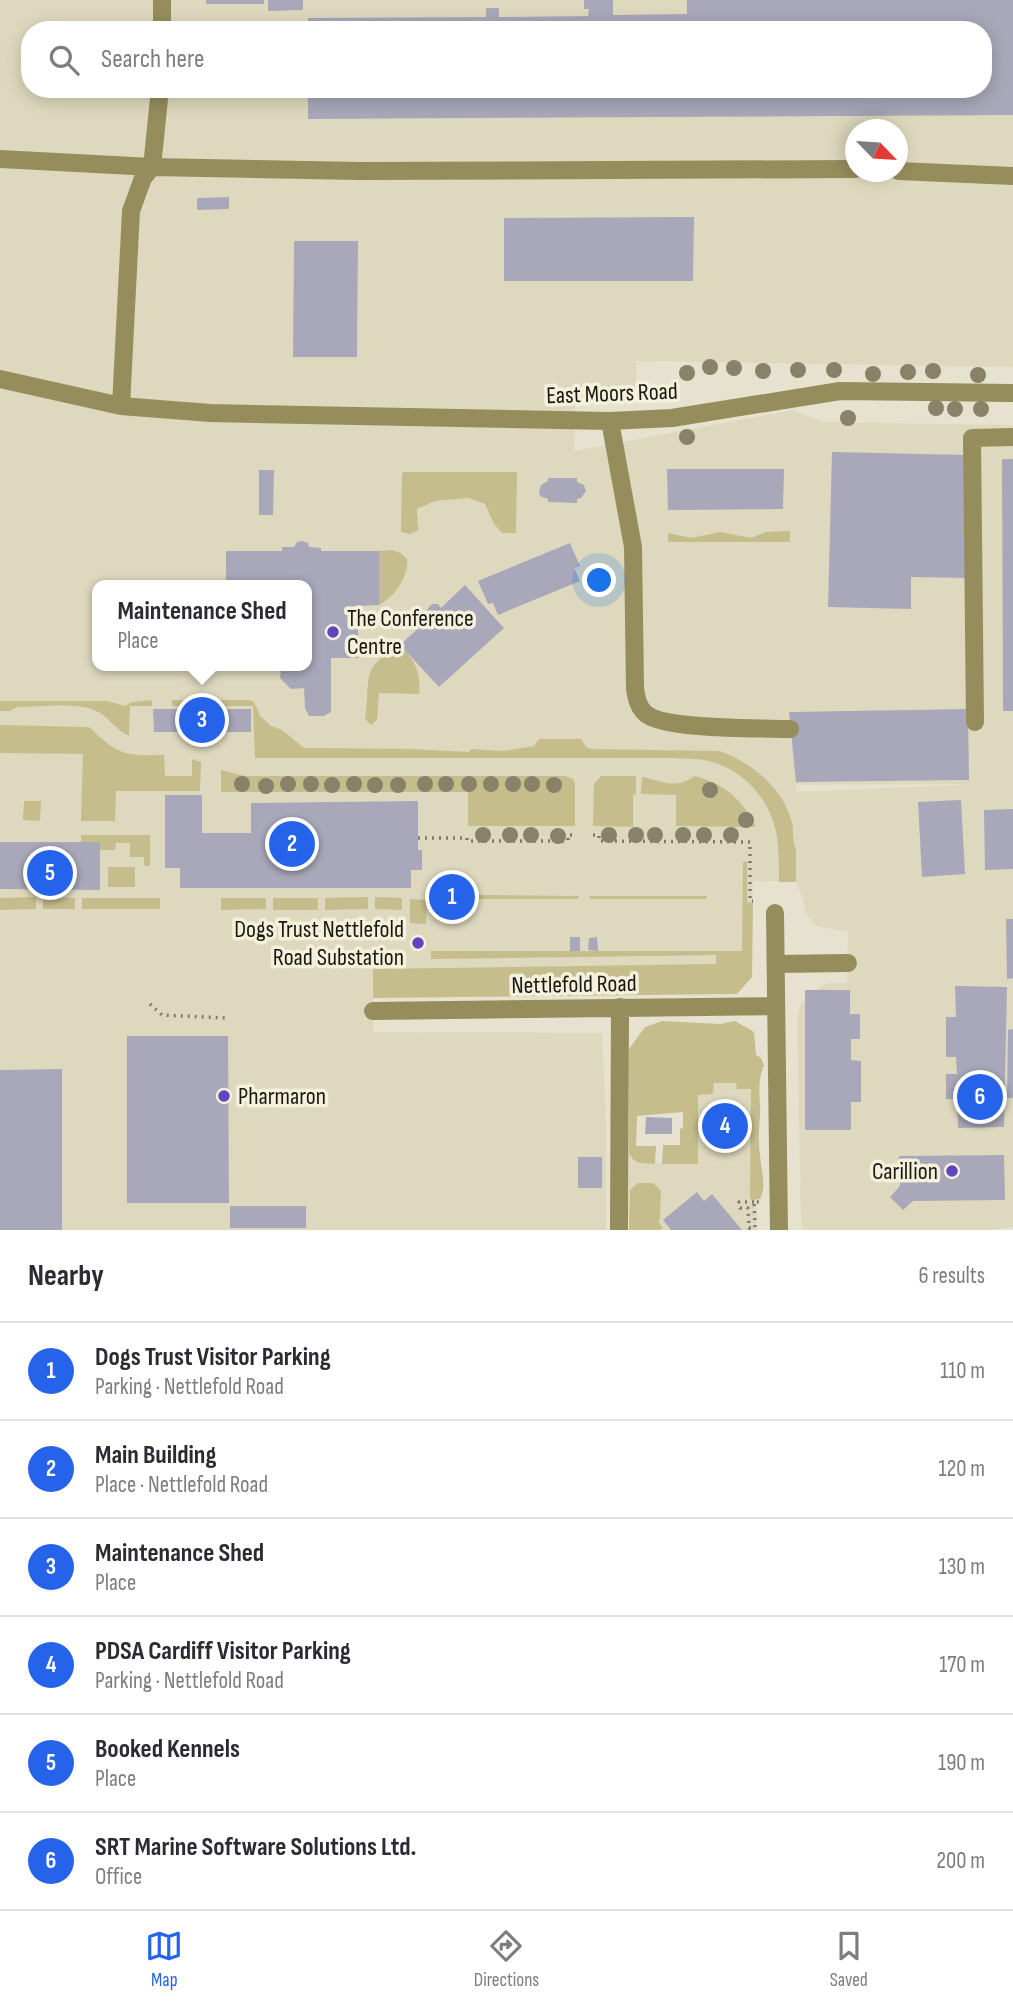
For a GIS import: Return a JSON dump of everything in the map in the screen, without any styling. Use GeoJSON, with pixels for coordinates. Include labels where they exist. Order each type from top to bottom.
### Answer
{"type":"FeatureCollection","features":[{"type":"Feature","properties":{"kind":"street"},"geometry":{"type":"LineString","coordinates":[[162,0],[162,21]]}},
{"type":"Feature","properties":{"kind":"street"},"geometry":{"type":"LineString","coordinates":[[121,406],[131,211],[143,178],[152,167],[158,98]]}},
{"type":"Feature","properties":{"kind":"street"},"geometry":{"type":"LineString","coordinates":[[0,159],[152,167],[359,170],[845,169]]}},
{"type":"Feature","properties":{"kind":"street"},"geometry":{"type":"LineString","coordinates":[[908,171],[1013,176]]}},
{"type":"Feature","properties":{"kind":"street","name":"East Moors Road"},"geometry":{"type":"LineString","coordinates":[[0,379],[121,406],[210,413],[610,421],[672,418],[840,391],[1013,393]]}},
{"type":"Feature","properties":{"kind":"street"},"geometry":{"type":"LineString","coordinates":[[610,421],[634,547],[635,688],[640,708],[646,715],[665,723],[789,729]]}},
{"type":"Feature","properties":{"kind":"street"},"geometry":{"type":"LineString","coordinates":[[975,722],[972,438],[1013,437]]}},
{"type":"Feature","properties":{"kind":"street"},"geometry":{"type":"LineString","coordinates":[[775,913],[779,1230]]}},
{"type":"Feature","properties":{"kind":"street"},"geometry":{"type":"LineString","coordinates":[[776,964],[848,963]]}},
{"type":"Feature","properties":{"kind":"street","name":"Nettlefold Road"},"geometry":{"type":"LineString","coordinates":[[373,1011],[776,1006]]}},
{"type":"Feature","properties":{"kind":"street"},"geometry":{"type":"LineString","coordinates":[[619,1230],[620,1007]]}},
{"type":"Feature","properties":{"kind":"path"},"geometry":{"type":"LineString","coordinates":[[418,838],[568,841],[568,835],[575,835]]}},
{"type":"Feature","properties":{"kind":"path"},"geometry":{"type":"LineString","coordinates":[[593,835],[599,835],[599,841],[750,842],[750,901],[753,901]]}},
{"type":"Feature","properties":{"kind":"path"},"geometry":{"type":"LineString","coordinates":[[150,1004],[162,1015],[226,1018]]}},
{"type":"Feature","properties":{"kind":"path"},"geometry":{"type":"LineString","coordinates":[[754,1202],[755,1228],[749,1228],[748,1208],[740,1208],[739,1202],[754,1202],[762,1202]]}},
{"type":"Feature","properties":{"kind":"shaded area"},"geometry":{"type":"Polygon","coordinates":[[[0,0],[1013,0],[1013,367],[636,361],[637,397],[575,397],[574,451],[793,410],[823,422],[1013,425],[1013,1227],[992,1230],[803,1230],[797,1021],[800,1005],[805,1000],[805,990],[815,990],[828,983],[847,983],[848,932],[816,926],[806,913],[796,882],[753,881],[752,964],[373,969],[373,1032],[602,1033],[606,1124],[606,1230],[0,1230],[0,0]],[[796,785],[796,792],[959,785],[796,785]]]}},
{"type":"Feature","properties":{"kind":"shaded area"},"geometry":{"type":"Polygon","coordinates":[[[404,472],[517,472],[516,533],[502,533],[494,524],[485,504],[469,498],[435,501],[417,509],[418,530],[410,534],[401,532],[404,472]]]}},
{"type":"Feature","properties":{"kind":"shaded area"},"geometry":{"type":"Polygon","coordinates":[[[790,531],[790,542],[668,542],[668,533],[692,538],[720,532],[751,538],[766,532],[790,531]]]}},
{"type":"Feature","properties":{"kind":"shaded area"},"geometry":{"type":"Polygon","coordinates":[[[392,550],[407,559],[406,573],[395,592],[379,605],[379,551],[392,550]]]}},
{"type":"Feature","properties":{"kind":"shaded area"},"geometry":{"type":"Polygon","coordinates":[[[396,651],[405,651],[415,665],[419,676],[419,694],[379,693],[377,720],[371,725],[365,719],[369,678],[376,662],[396,651]]]}},
{"type":"Feature","properties":{"kind":"shaded area"},"geometry":{"type":"Polygon","coordinates":[[[152,700],[152,706],[130,706],[129,736],[99,712],[86,708],[17,707],[10,711],[0,711],[0,701],[107,701],[125,706],[132,702],[152,700]]]}},
{"type":"Feature","properties":{"kind":"shaded area"},"geometry":{"type":"Polygon","coordinates":[[[172,700],[250,700],[254,702],[260,716],[271,726],[282,730],[304,748],[503,751],[534,746],[539,739],[581,739],[586,747],[592,749],[720,751],[743,762],[765,778],[788,810],[796,849],[796,882],[779,882],[777,837],[770,812],[763,801],[736,773],[712,762],[673,758],[255,758],[253,706],[172,706],[172,700]]]}},
{"type":"Feature","properties":{"kind":"shaded area"},"geometry":{"type":"Polygon","coordinates":[[[0,725],[89,727],[107,743],[123,752],[164,755],[165,776],[192,776],[192,759],[201,762],[200,791],[116,791],[115,821],[81,821],[83,754],[0,753],[0,725]]]}},
{"type":"Feature","properties":{"kind":"shaded area"},"geometry":{"type":"Polygon","coordinates":[[[221,770],[245,776],[565,776],[573,779],[575,784],[575,826],[468,826],[468,792],[221,792],[221,770]]]}},
{"type":"Feature","properties":{"kind":"shaded area"},"geometry":{"type":"Polygon","coordinates":[[[601,776],[636,776],[633,827],[593,826],[594,784],[601,776]]]}},
{"type":"Feature","properties":{"kind":"shaded area"},"geometry":{"type":"Polygon","coordinates":[[[694,776],[724,788],[745,808],[756,827],[676,826],[676,795],[641,794],[642,777],[674,784],[694,776]]]}},
{"type":"Feature","properties":{"kind":"shaded area"},"geometry":{"type":"Polygon","coordinates":[[[24,801],[41,801],[40,821],[23,820],[24,801]]]}},
{"type":"Feature","properties":{"kind":"shaded area"},"geometry":{"type":"Polygon","coordinates":[[[81,835],[150,835],[150,866],[144,866],[144,857],[130,857],[130,843],[116,843],[115,850],[100,850],[81,842],[81,835]]]}},
{"type":"Feature","properties":{"kind":"shaded area"},"geometry":{"type":"Polygon","coordinates":[[[747,861],[747,902],[753,903],[752,977],[737,994],[373,998],[373,969],[716,964],[716,955],[431,959],[431,951],[742,951],[743,862],[747,861]]]}},
{"type":"Feature","properties":{"kind":"shaded area"},"geometry":{"type":"Polygon","coordinates":[[[108,867],[135,867],[135,887],[108,887],[108,867]]]}},
{"type":"Feature","properties":{"kind":"shaded area"},"geometry":{"type":"Polygon","coordinates":[[[470,895],[579,896],[578,899],[470,899],[470,895]]]}},
{"type":"Feature","properties":{"kind":"shaded area"},"geometry":{"type":"Polygon","coordinates":[[[590,896],[707,896],[707,899],[590,899],[590,896]]]}},
{"type":"Feature","properties":{"kind":"shaded area"},"geometry":{"type":"Polygon","coordinates":[[[36,897],[36,909],[0,910],[0,898],[36,897]]]}},
{"type":"Feature","properties":{"kind":"shaded area"},"geometry":{"type":"Polygon","coordinates":[[[43,897],[75,898],[75,909],[43,909],[43,897]]]}},
{"type":"Feature","properties":{"kind":"shaded area"},"geometry":{"type":"Polygon","coordinates":[[[368,897],[368,909],[325,910],[325,898],[368,897]]]}},
{"type":"Feature","properties":{"kind":"shaded area"},"geometry":{"type":"Polygon","coordinates":[[[375,897],[402,898],[402,910],[375,909],[375,897]]]}},
{"type":"Feature","properties":{"kind":"shaded area"},"geometry":{"type":"Polygon","coordinates":[[[82,898],[160,898],[160,909],[82,909],[82,898]]]}},
{"type":"Feature","properties":{"kind":"shaded area"},"geometry":{"type":"Polygon","coordinates":[[[221,898],[266,898],[266,909],[221,910],[221,898]]]}},
{"type":"Feature","properties":{"kind":"shaded area"},"geometry":{"type":"Polygon","coordinates":[[[273,898],[318,898],[318,910],[273,910],[273,898]]]}},
{"type":"Feature","properties":{"kind":"shaded area"},"geometry":{"type":"Polygon","coordinates":[[[410,899],[427,900],[426,924],[410,923],[410,899]]]}},
{"type":"Feature","properties":{"kind":"shaded area"},"geometry":{"type":"Polygon","coordinates":[[[662,1021],[720,1024],[735,1021],[754,1032],[756,1055],[761,1058],[764,1066],[759,1084],[759,1145],[763,1183],[760,1199],[750,1198],[751,1089],[737,1089],[736,1083],[714,1083],[713,1094],[698,1095],[698,1164],[662,1164],[663,1145],[680,1145],[683,1112],[637,1116],[636,1146],[656,1146],[655,1164],[640,1163],[631,1157],[629,1049],[645,1027],[662,1021]]]}},
{"type":"Feature","properties":{"kind":"shaded area"},"geometry":{"type":"Polygon","coordinates":[[[756,1080],[757,1230],[629,1230],[629,1153],[639,1163],[690,1163],[693,1081],[756,1080]]]}},
{"type":"Feature","properties":{"kind":"shaded area"},"geometry":{"type":"Polygon","coordinates":[[[638,1183],[653,1183],[661,1191],[658,1221],[663,1228],[660,1230],[629,1230],[630,1190],[638,1183]]]}},
{"type":"Feature","properties":{"kind":"building"},"geometry":{"type":"Polygon","coordinates":[[[206,0],[264,0],[264,4],[206,4],[206,0]]]}},
{"type":"Feature","properties":{"kind":"building"},"geometry":{"type":"Polygon","coordinates":[[[268,0],[303,0],[303,10],[268,11],[268,0]]]}},
{"type":"Feature","properties":{"kind":"building"},"geometry":{"type":"Polygon","coordinates":[[[584,0],[613,0],[613,15],[687,14],[687,0],[1013,0],[1013,115],[308,119],[308,98],[992,98],[992,21],[308,21],[308,18],[486,17],[486,8],[499,8],[499,17],[588,16],[589,9],[584,9],[584,0]]]}},
{"type":"Feature","properties":{"kind":"building"},"geometry":{"type":"Polygon","coordinates":[[[229,197],[229,209],[197,210],[197,198],[229,197]]]}},
{"type":"Feature","properties":{"kind":"building"},"geometry":{"type":"Polygon","coordinates":[[[694,217],[693,281],[504,281],[504,218],[694,217]]]}},
{"type":"Feature","properties":{"kind":"building"},"geometry":{"type":"Polygon","coordinates":[[[294,241],[358,241],[357,357],[293,357],[294,241]]]}},
{"type":"Feature","properties":{"kind":"building"},"geometry":{"type":"Polygon","coordinates":[[[832,452],[969,455],[966,578],[911,577],[911,609],[828,607],[832,452]]]}},
{"type":"Feature","properties":{"kind":"building"},"geometry":{"type":"Polygon","coordinates":[[[1002,459],[1013,459],[1013,711],[1003,711],[1002,459]]]}},
{"type":"Feature","properties":{"kind":"building"},"geometry":{"type":"Polygon","coordinates":[[[667,469],[784,469],[783,509],[668,510],[667,469]]]}},
{"type":"Feature","properties":{"kind":"building"},"geometry":{"type":"Polygon","coordinates":[[[259,470],[274,470],[273,515],[259,515],[259,470]]]}},
{"type":"Feature","properties":{"kind":"building"},"geometry":{"type":"Polygon","coordinates":[[[548,478],[577,478],[577,482],[584,485],[586,491],[577,499],[577,503],[548,502],[548,499],[540,496],[539,491],[548,478]]]}},
{"type":"Feature","properties":{"kind":"building","name":"The Conference Centre"},"geometry":{"type":"Polygon","coordinates":[[[297,542],[308,543],[309,547],[321,548],[321,551],[379,551],[379,605],[358,606],[358,658],[331,658],[331,712],[324,716],[309,716],[305,708],[304,688],[291,689],[280,678],[281,671],[312,671],[312,580],[226,580],[226,551],[282,551],[282,547],[294,547],[297,542]]]}},
{"type":"Feature","properties":{"kind":"building"},"geometry":{"type":"Polygon","coordinates":[[[570,543],[580,566],[574,568],[580,581],[498,615],[493,603],[488,604],[478,581],[570,543]]]}},
{"type":"Feature","properties":{"kind":"building"},"geometry":{"type":"Polygon","coordinates":[[[465,585],[504,628],[439,687],[400,645],[424,623],[428,608],[432,604],[438,604],[441,608],[465,585]]]}},
{"type":"Feature","properties":{"kind":"building"},"geometry":{"type":"Polygon","coordinates":[[[153,709],[251,709],[251,732],[154,732],[153,709]]]}},
{"type":"Feature","properties":{"kind":"building"},"geometry":{"type":"Polygon","coordinates":[[[968,709],[969,780],[796,782],[789,712],[968,709]]]}},
{"type":"Feature","properties":{"kind":"building"},"geometry":{"type":"Polygon","coordinates":[[[165,795],[202,795],[202,833],[251,833],[251,803],[418,801],[418,850],[422,850],[422,870],[411,870],[411,888],[180,888],[180,868],[165,868],[165,795]]]}},
{"type":"Feature","properties":{"kind":"building"},"geometry":{"type":"Polygon","coordinates":[[[961,800],[965,874],[922,877],[918,802],[961,800]]]}},
{"type":"Feature","properties":{"kind":"building"},"geometry":{"type":"Polygon","coordinates":[[[1013,809],[1013,869],[985,870],[984,810],[1013,809]]]}},
{"type":"Feature","properties":{"kind":"building"},"geometry":{"type":"Polygon","coordinates":[[[0,842],[100,842],[100,890],[0,889],[0,842]]]}},
{"type":"Feature","properties":{"kind":"building"},"geometry":{"type":"Polygon","coordinates":[[[1006,919],[1013,919],[1013,978],[1007,979],[1006,919]]]}},
{"type":"Feature","properties":{"kind":"building"},"geometry":{"type":"Polygon","coordinates":[[[570,937],[580,937],[580,951],[570,951],[570,937]]]}},
{"type":"Feature","properties":{"kind":"building"},"geometry":{"type":"Polygon","coordinates":[[[597,937],[598,951],[588,950],[589,938],[597,937]]]}},
{"type":"Feature","properties":{"kind":"building","name":"Dogs Trust Nettlefold Road Substation"},"geometry":{"type":"Polygon","coordinates":[[[413,938],[423,938],[423,947],[413,947],[413,938]]]}},
{"type":"Feature","properties":{"kind":"building"},"geometry":{"type":"Polygon","coordinates":[[[955,986],[1007,987],[1004,1127],[958,1128],[957,1099],[946,1099],[946,1074],[957,1074],[956,1057],[946,1057],[946,1017],[956,1017],[955,986]]]}},
{"type":"Feature","properties":{"kind":"building"},"geometry":{"type":"Polygon","coordinates":[[[805,990],[850,990],[850,1014],[860,1014],[860,1039],[851,1039],[851,1060],[861,1061],[861,1102],[851,1102],[851,1130],[805,1130],[805,990]]]}},
{"type":"Feature","properties":{"kind":"building"},"geometry":{"type":"Polygon","coordinates":[[[1013,1029],[1013,1098],[1007,1098],[1008,1030],[1013,1029]]]}},
{"type":"Feature","properties":{"kind":"building"},"geometry":{"type":"Polygon","coordinates":[[[127,1036],[228,1036],[229,1203],[127,1203],[127,1036]]]}},
{"type":"Feature","properties":{"kind":"building"},"geometry":{"type":"Polygon","coordinates":[[[62,1069],[62,1230],[0,1230],[0,1070],[62,1069]]]}},
{"type":"Feature","properties":{"kind":"building"},"geometry":{"type":"Polygon","coordinates":[[[646,1117],[672,1118],[672,1134],[645,1134],[646,1117]]]}},
{"type":"Feature","properties":{"kind":"building","name":"Carillion"},"geometry":{"type":"Polygon","coordinates":[[[1004,1155],[1005,1200],[913,1201],[903,1210],[890,1197],[900,1186],[899,1156],[1004,1155]]]}},
{"type":"Feature","properties":{"kind":"building"},"geometry":{"type":"Polygon","coordinates":[[[578,1157],[602,1157],[602,1188],[578,1188],[578,1157]]]}},
{"type":"Feature","properties":{"kind":"building"},"geometry":{"type":"Polygon","coordinates":[[[697,1192],[704,1201],[712,1194],[742,1230],[671,1230],[663,1220],[697,1192]]]}},
{"type":"Feature","properties":{"kind":"building"},"geometry":{"type":"Polygon","coordinates":[[[230,1206],[306,1206],[306,1228],[230,1228],[230,1206]]]}},
{"type":"Feature","properties":{"kind":"place","name":"The Conference Centre"},"geometry":{"type":"Point","coordinates":[333,632]}},
{"type":"Feature","properties":{"kind":"place","name":"Maintenance Shed"},"geometry":{"type":"Point","coordinates":[202,720]}},
{"type":"Feature","properties":{"kind":"place","name":"Main Building"},"geometry":{"type":"Point","coordinates":[292,844]}},
{"type":"Feature","properties":{"kind":"place","name":"Booked Kennels"},"geometry":{"type":"Point","coordinates":[50,873]}},
{"type":"Feature","properties":{"kind":"place","name":"Dogs Trust Visitor Parking"},"geometry":{"type":"Point","coordinates":[452,897]}},
{"type":"Feature","properties":{"kind":"place","name":"Dogs Trust Nettlefold Road Substation"},"geometry":{"type":"Point","coordinates":[418,943]}},
{"type":"Feature","properties":{"kind":"place","name":"Pharmaron"},"geometry":{"type":"Point","coordinates":[224,1096]}},
{"type":"Feature","properties":{"kind":"place","name":"SRT Marine Software Solutions Ltd."},"geometry":{"type":"Point","coordinates":[980,1097]}},
{"type":"Feature","properties":{"kind":"place","name":"PDSA Cardiff Visitor Parking"},"geometry":{"type":"Point","coordinates":[725,1126]}},
{"type":"Feature","properties":{"kind":"place","name":"Carillion"},"geometry":{"type":"Point","coordinates":[952,1171]}}]}
